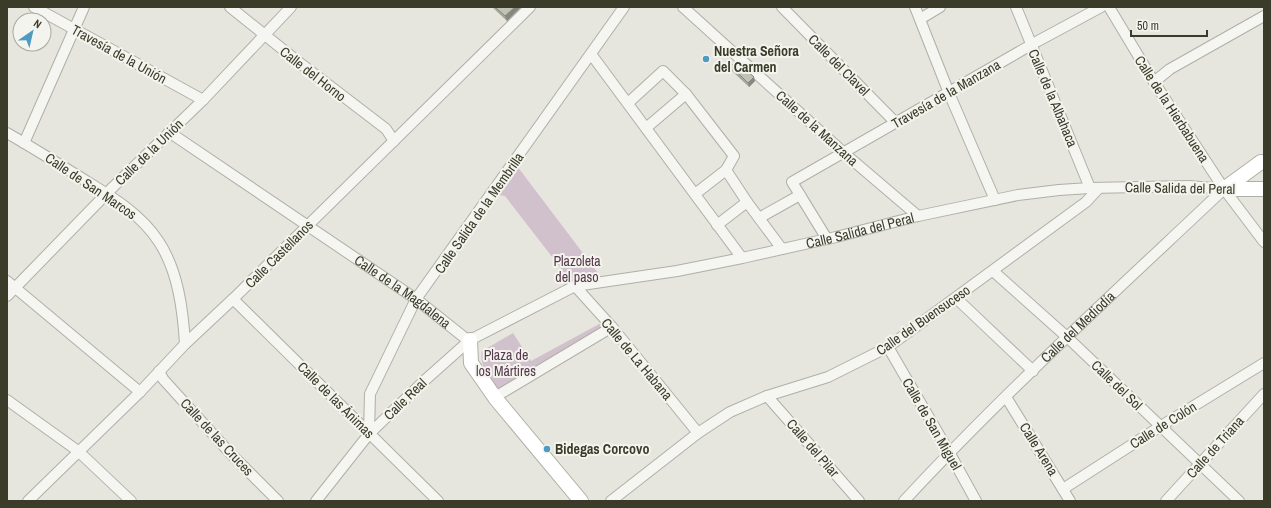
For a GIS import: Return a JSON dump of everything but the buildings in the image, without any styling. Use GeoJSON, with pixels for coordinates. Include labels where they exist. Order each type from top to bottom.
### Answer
{"type":"FeatureCollection","features":[{"type":"Feature","properties":{"kind":"street","name":"Travesía de la Unión"},"geometry":{"type":"LineString","coordinates":[[34,7],[203,100]]}},
{"type":"Feature","properties":{"kind":"street"},"geometry":{"type":"LineString","coordinates":[[24,143],[84,7]]}},
{"type":"Feature","properties":{"kind":"street","name":"Calle del Horno"},"geometry":{"type":"LineString","coordinates":[[230,7],[366,115],[386,129],[394,141]]}},
{"type":"Feature","properties":{"kind":"street","name":"Calle de la Unión"},"geometry":{"type":"LineString","coordinates":[[7,296],[11,284],[203,100],[291,7]]}},
{"type":"Feature","properties":{"kind":"street","name":"Calle Castellanos"},"geometry":{"type":"LineString","coordinates":[[28,501],[140,392],[185,344],[233,299],[530,7]]}},
{"type":"Feature","properties":{"kind":"street","name":"Calle Salida de la Membrilla"},"geometry":{"type":"LineString","coordinates":[[369,434],[370,394],[416,299],[624,7]]}},
{"type":"Feature","properties":{"kind":"street","name":"Calle de la Manzana"},"geometry":{"type":"LineString","coordinates":[[683,7],[844,153],[918,216]]}},
{"type":"Feature","properties":{"kind":"street","name":"Calle del Clavel"},"geometry":{"type":"LineString","coordinates":[[782,7],[896,122]]}},
{"type":"Feature","properties":{"kind":"street"},"geometry":{"type":"LineString","coordinates":[[915,7],[995,200]]}},
{"type":"Feature","properties":{"kind":"street"},"geometry":{"type":"LineString","coordinates":[[920,19],[940,7]]}},
{"type":"Feature","properties":{"kind":"street","name":"Calle de la Albahaca"},"geometry":{"type":"LineString","coordinates":[[1016,7],[1031,46],[1095,188]]}},
{"type":"Feature","properties":{"kind":"street","name":"Travesía de la Manzana"},"geometry":{"type":"LineString","coordinates":[[800,195],[792,182],[1101,7]]}},
{"type":"Feature","properties":{"kind":"street","name":"Calle de la Hierbabuena"},"geometry":{"type":"LineString","coordinates":[[1109,7],[1154,82],[1224,189],[1264,242]]}},
{"type":"Feature","properties":{"kind":"street"},"geometry":{"type":"LineString","coordinates":[[1154,82],[1170,69],[1264,16]]}},
{"type":"Feature","properties":{"kind":"street"},"geometry":{"type":"LineString","coordinates":[[591,54],[742,258]]}},
{"type":"Feature","properties":{"kind":"street"},"geometry":{"type":"LineString","coordinates":[[628,104],[663,71],[686,94],[734,156],[726,170],[695,194]]}},
{"type":"Feature","properties":{"kind":"street"},"geometry":{"type":"LineString","coordinates":[[646,128],[686,94]]}},
{"type":"Feature","properties":{"kind":"street","name":"Calle de la Magdalena"},"geometry":{"type":"LineString","coordinates":[[169,132],[416,299],[465,338],[470,340]]}},
{"type":"Feature","properties":{"kind":"street","name":"Calle de San Marcos"},"geometry":{"type":"LineString","coordinates":[[7,133],[106,193],[133,212],[149,228],[170,264],[177,286],[185,344]]}},
{"type":"Feature","properties":{"kind":"street"},"geometry":{"type":"LineString","coordinates":[[1263,159],[1257,167],[1258,178],[1263,190]]}},
{"type":"Feature","properties":{"kind":"street","name":"Calle del Mediodía"},"geometry":{"type":"LineString","coordinates":[[904,501],[949,452],[1067,337],[1224,189],[1263,159]]}},
{"type":"Feature","properties":{"kind":"street"},"geometry":{"type":"LineString","coordinates":[[726,170],[747,202],[782,249]]}},
{"type":"Feature","properties":{"kind":"street","name":"Calle Salida del Peral"},"geometry":{"type":"LineString","coordinates":[[470,340],[576,286],[677,271],[742,258],[827,239],[918,216],[1024,194],[1095,188],[1189,186],[1263,190]]}},
{"type":"Feature","properties":{"kind":"street","name":"Calle del Buensuceso"},"geometry":{"type":"LineString","coordinates":[[612,501],[698,432],[730,412],[767,396],[828,377],[888,347],[1086,202],[1095,188]]}},
{"type":"Feature","properties":{"kind":"street"},"geometry":{"type":"LineString","coordinates":[[759,218],[800,195],[827,239]]}},
{"type":"Feature","properties":{"kind":"street"},"geometry":{"type":"LineString","coordinates":[[717,225],[747,202]]}},
{"type":"Feature","properties":{"kind":"street","name":"Calle del Sol"},"geometry":{"type":"LineString","coordinates":[[993,271],[1067,337],[1239,501]]}},
{"type":"Feature","properties":{"kind":"street"},"geometry":{"type":"LineString","coordinates":[[11,284],[140,392]]}},
{"type":"Feature","properties":{"kind":"street","name":"Calle de La Habana"},"geometry":{"type":"LineString","coordinates":[[576,286],[612,327],[698,432]]}},
{"type":"Feature","properties":{"kind":"street"},"geometry":{"type":"LineString","coordinates":[[956,298],[1033,371]]}},
{"type":"Feature","properties":{"kind":"street","name":"Calle de las Ánimas"},"geometry":{"type":"LineString","coordinates":[[233,299],[438,501]]}},
{"type":"Feature","properties":{"kind":"street"},"geometry":{"type":"LineString","coordinates":[[495,397],[612,327]]}},
{"type":"Feature","properties":{"kind":"street"},"geometry":{"type":"LineString","coordinates":[[470,340],[471,363],[495,397],[581,501]]}},
{"type":"Feature","properties":{"kind":"street","name":"Calle Real"},"geometry":{"type":"LineString","coordinates":[[316,501],[369,434],[424,381],[470,340]]}},
{"type":"Feature","properties":{"kind":"street","name":"Calle de San Miguel"},"geometry":{"type":"LineString","coordinates":[[888,347],[976,501]]}},
{"type":"Feature","properties":{"kind":"street","name":"Calle de Colón"},"geometry":{"type":"LineString","coordinates":[[1063,489],[1161,426],[1264,363]]}},
{"type":"Feature","properties":{"kind":"street","name":"Calle de las Cruces"},"geometry":{"type":"LineString","coordinates":[[159,371],[163,379],[230,453],[278,501]]}},
{"type":"Feature","properties":{"kind":"street","name":"Calle de Triana"},"geometry":{"type":"LineString","coordinates":[[1166,501],[1264,394]]}},
{"type":"Feature","properties":{"kind":"street","name":"Calle del Pilar"},"geometry":{"type":"LineString","coordinates":[[767,396],[859,501]]}},
{"type":"Feature","properties":{"kind":"street","name":"Calle Arena"},"geometry":{"type":"LineString","coordinates":[[1006,397],[1070,501]]}},
{"type":"Feature","properties":{"kind":"street"},"geometry":{"type":"LineString","coordinates":[[7,400],[78,451],[131,501]]}},
{"type":"Feature","properties":{"kind":"green space","name":"Plazoleta del paso"},"geometry":{"type":"Polygon","coordinates":[[[517,166],[601,277],[565,288],[563,271],[505,196],[499,195],[517,166]]]}},
{"type":"Feature","properties":{"kind":"green space","name":"Plaza de los Mártires"},"geometry":{"type":"Polygon","coordinates":[[[601,323],[610,334],[500,392],[490,378],[482,362],[482,351],[513,333],[531,361],[601,323]]]}},
{"type":"Feature","properties":{"kind":"place","name":"Nuestra Señora del Carmen"},"geometry":{"type":"Point","coordinates":[706,59]}},
{"type":"Feature","properties":{"kind":"place","name":"Bidegas Corcovo"},"geometry":{"type":"Point","coordinates":[547,449]}}]}
